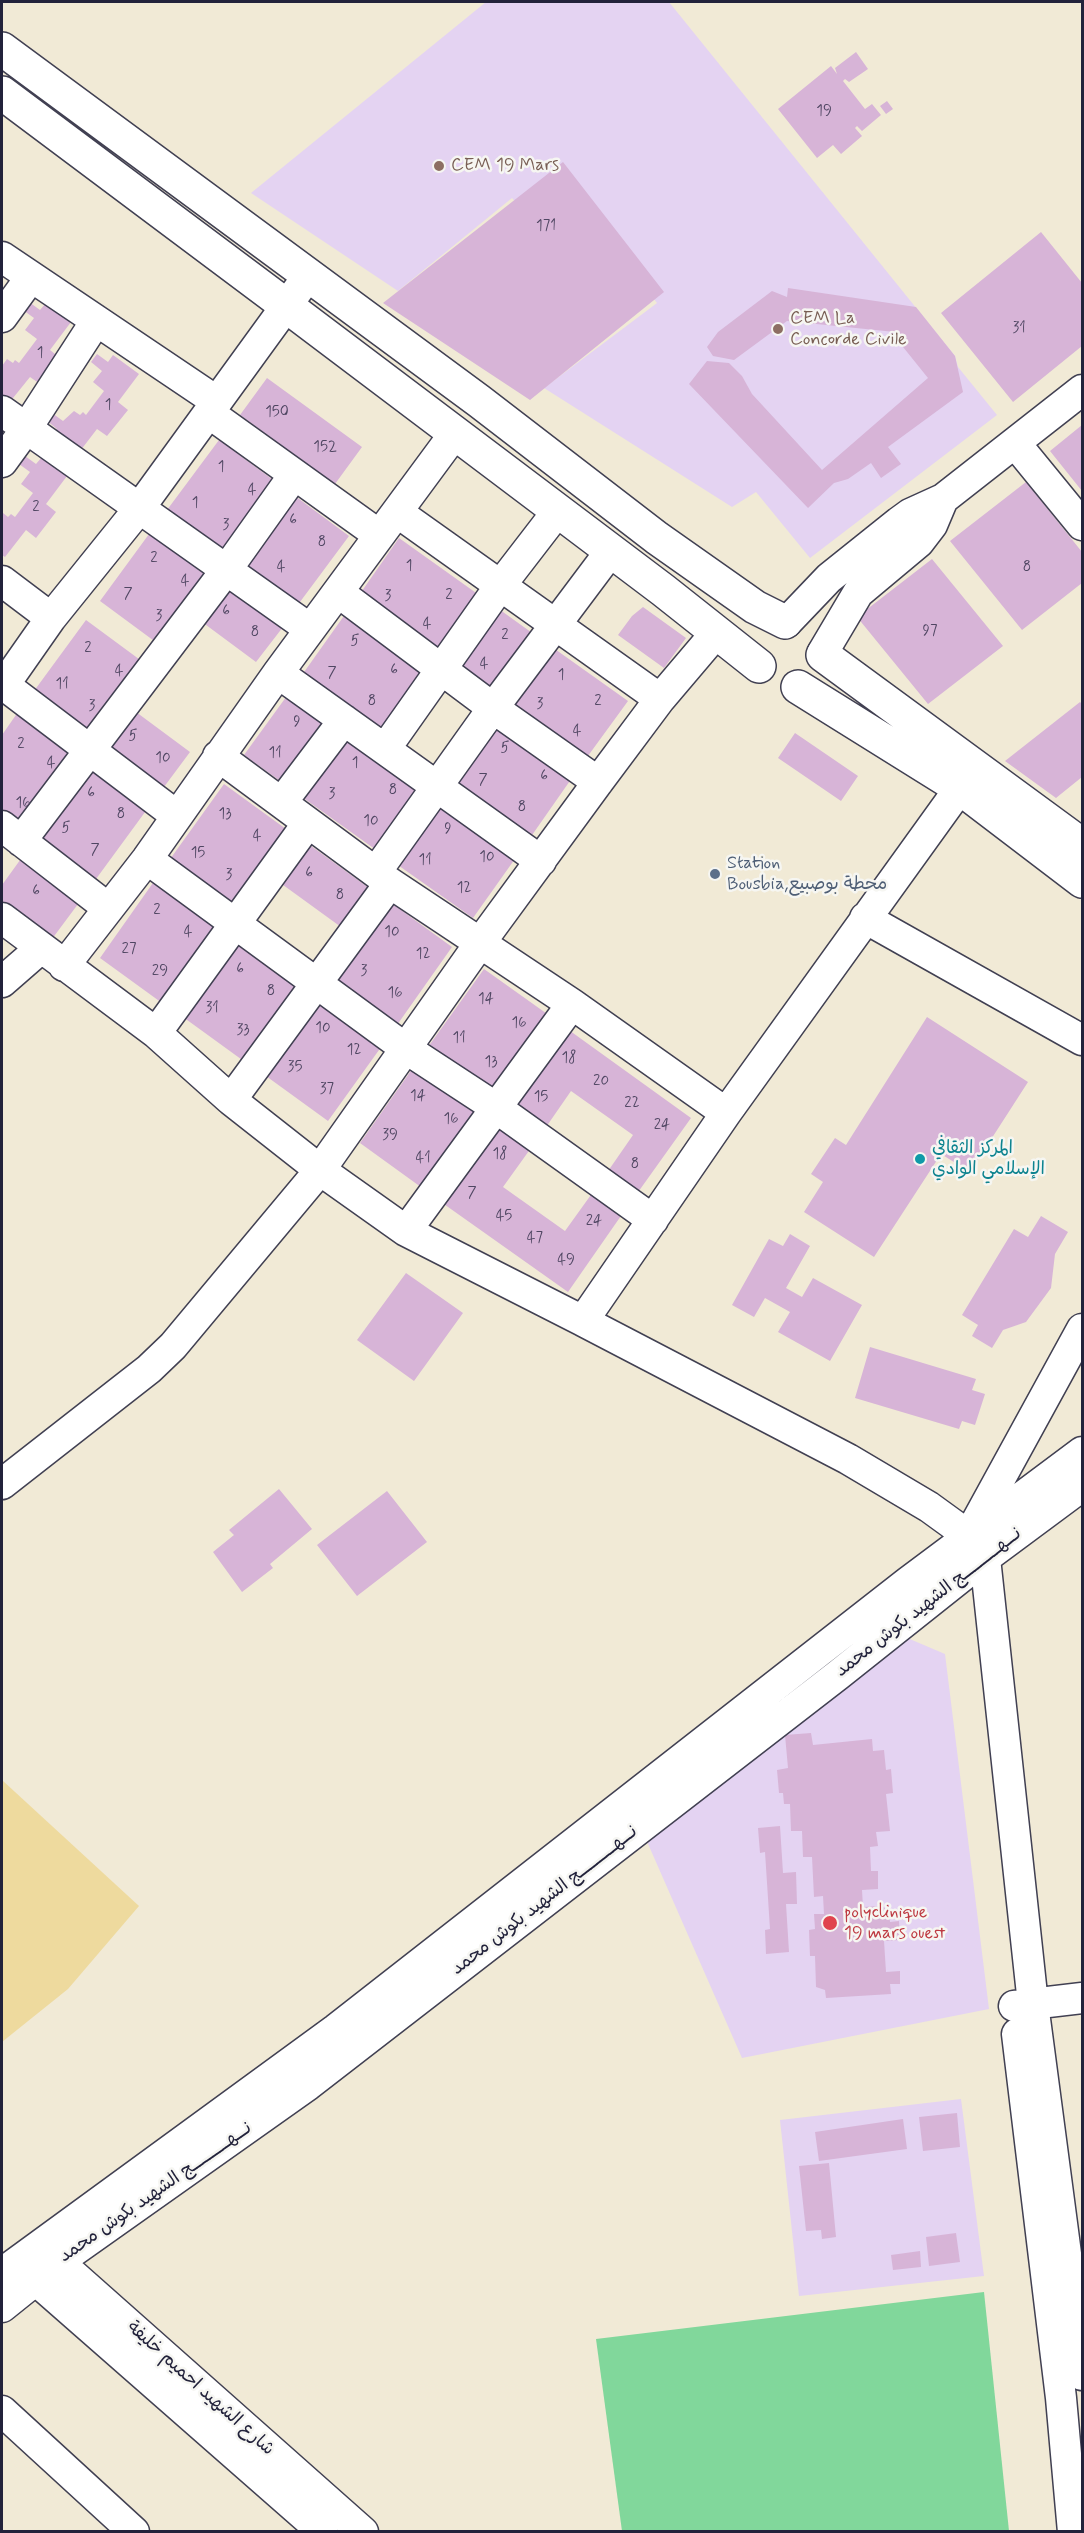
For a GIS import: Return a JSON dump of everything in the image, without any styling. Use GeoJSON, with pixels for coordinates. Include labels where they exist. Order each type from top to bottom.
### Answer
{"type":"FeatureCollection","features":[{"type":"Feature","properties":{"kind":"main road"},"geometry":{"type":"LineString","coordinates":[[2,49],[479,401],[657,538],[755,607],[786,622],[797,623],[815,633],[823,653],[1083,845]]}},
{"type":"Feature","properties":{"kind":"main road"},"geometry":{"type":"LineString","coordinates":[[2,93],[288,306],[716,633],[759,666],[770,681],[779,686],[798,687],[960,788],[1083,881]]}},
{"type":"Feature","properties":{"kind":"main road"},"geometry":{"type":"LineString","coordinates":[[759,666],[758,647],[761,638],[767,630],[786,622]]}},
{"type":"Feature","properties":{"kind":"main road"},"geometry":{"type":"LineString","coordinates":[[798,687],[819,672],[823,653]]}},
{"type":"Feature","properties":{"kind":"street"},"geometry":{"type":"LineString","coordinates":[[2,257],[96,321],[212,407],[294,474],[388,523],[500,586],[660,699]]}},
{"type":"Feature","properties":{"kind":"street"},"geometry":{"type":"LineString","coordinates":[[177,816],[3,687],[51,618],[138,510],[308,276]]}},
{"type":"Feature","properties":{"kind":"street"},"geometry":{"type":"LineString","coordinates":[[2,317],[32,277]]}},
{"type":"Feature","properties":{"kind":"street"},"geometry":{"type":"LineString","coordinates":[[2,462],[96,321]]}},
{"type":"Feature","properties":{"kind":"street"},"geometry":{"type":"LineString","coordinates":[[786,622],[830,579],[904,518],[943,499],[1083,390]]}},
{"type":"Feature","properties":{"kind":"street"},"geometry":{"type":"LineString","coordinates":[[2,411],[138,510],[227,569],[310,629]]}},
{"type":"Feature","properties":{"kind":"street"},"geometry":{"type":"LineString","coordinates":[[64,966],[147,859],[278,673],[455,434]]}},
{"type":"Feature","properties":{"kind":"street"},"geometry":{"type":"LineString","coordinates":[[1015,443],[1083,525]]}},
{"type":"Feature","properties":{"kind":"street"},"geometry":{"type":"LineString","coordinates":[[108,909],[11,833],[90,751],[227,569],[294,474]]}},
{"type":"Feature","properties":{"kind":"street"},"geometry":{"type":"LineString","coordinates":[[823,653],[858,593],[924,536],[932,525],[943,499]]}},
{"type":"Feature","properties":{"kind":"street"},"geometry":{"type":"LineString","coordinates":[[385,749],[500,586],[557,512]]}},
{"type":"Feature","properties":{"kind":"street"},"geometry":{"type":"LineString","coordinates":[[231,1100],[319,983],[437,786],[610,552]]}},
{"type":"Feature","properties":{"kind":"street"},"geometry":{"type":"LineString","coordinates":[[2,581],[51,618]]}},
{"type":"Feature","properties":{"kind":"street"},"geometry":{"type":"LineString","coordinates":[[338,592],[493,708],[598,782]]}},
{"type":"Feature","properties":{"kind":"street"},"geometry":{"type":"LineString","coordinates":[[2,1484],[149,1369],[173,1346],[320,1170],[480,943],[598,782],[660,699],[716,633]]}},
{"type":"Feature","properties":{"kind":"street"},"geometry":{"type":"LineString","coordinates":[[278,673],[541,861]]}},
{"type":"Feature","properties":{"kind":"street"},"geometry":{"type":"LineString","coordinates":[[282,802],[344,720]]}},
{"type":"Feature","properties":{"kind":"street"},"geometry":{"type":"LineString","coordinates":[[219,756],[383,878],[572,1004],[726,1113]]}},
{"type":"Feature","properties":{"kind":"street"},"geometry":{"type":"LineString","coordinates":[[583,1321],[726,1113],[960,788]]}},
{"type":"Feature","properties":{"kind":"street"},"geometry":{"type":"LineString","coordinates":[[156,1033],[308,823]]}},
{"type":"Feature","properties":{"kind":"street"},"geometry":{"type":"LineString","coordinates":[[147,859],[405,1048],[495,1107],[653,1220]]}},
{"type":"Feature","properties":{"kind":"street"},"geometry":{"type":"LineString","coordinates":[[2,918],[156,1033],[231,1100],[320,1170],[406,1231],[848,1459],[929,1507],[967,1554],[1023,2005],[1073,2532]]}},
{"type":"Feature","properties":{"kind":"street"},"geometry":{"type":"LineString","coordinates":[[865,918],[1083,1040]]}},
{"type":"Feature","properties":{"kind":"street"},"geometry":{"type":"LineString","coordinates":[[2,982],[41,948]]}},
{"type":"Feature","properties":{"kind":"street"},"geometry":{"type":"LineString","coordinates":[[406,1231],[572,1004]]}},
{"type":"Feature","properties":{"kind":"street"},"geometry":{"type":"LineString","coordinates":[[967,1554],[1083,1329]]}},
{"type":"Feature","properties":{"kind":"street","name":"نـــهـــــــــــج الشهيد بكوش محمد"},"geometry":{"type":"LineString","coordinates":[[2,2307],[30,2264],[308,2085],[838,1675],[967,1554],[1083,1452]]}},
{"type":"Feature","properties":{"kind":"street","name":"نـــهـــــــــــج الشهيد بكوش محمد"},"geometry":{"type":"LineString","coordinates":[[967,1554],[1083,1486]]}},
{"type":"Feature","properties":{"kind":"street"},"geometry":{"type":"LineString","coordinates":[[1023,2005],[1083,1998]]}},
{"type":"Feature","properties":{"kind":"street"},"geometry":{"type":"LineString","coordinates":[[1023,2005],[1070,2176],[1082,2363]]}},
{"type":"Feature","properties":{"kind":"street","name":"شارع الشهيد احميم خليفة"},"geometry":{"type":"LineString","coordinates":[[30,2264],[323,2532]]}},
{"type":"Feature","properties":{"kind":"street","name":"شارع الشهيد احميم خليفة"},"geometry":{"type":"LineString","coordinates":[[30,2264],[363,2532]]}},
{"type":"Feature","properties":{"kind":"street"},"geometry":{"type":"LineString","coordinates":[[2,2411],[134,2532]]}},
{"type":"Feature","properties":{"kind":"shaded area","name":"CEM La Concorde Civile"},"geometry":{"type":"Polygon","coordinates":[[[486,2],[669,2],[955,356],[958,367],[997,415],[810,558],[756,492],[732,507],[544,388],[657,303],[584,209],[547,237],[512,198],[398,291],[251,193],[486,2]]]}},
{"type":"Feature","properties":{"kind":"shaded area","name":"polyclinique 19 mars ouest"},"geometry":{"type":"Polygon","coordinates":[[[905,1637],[945,1654],[989,2009],[742,2058],[645,1837],[905,1637]]]}},
{"type":"Feature","properties":{"kind":"shaded area"},"geometry":{"type":"Polygon","coordinates":[[[961,2099],[984,2276],[799,2296],[780,2120],[961,2099]]]}},
{"type":"Feature","properties":{"kind":"green space"},"geometry":{"type":"Polygon","coordinates":[[[984,2292],[1009,2531],[622,2531],[596,2339],[984,2292]]]}},
{"type":"Feature","properties":{"kind":"sand"},"geometry":{"type":"Polygon","coordinates":[[[2,1780],[139,1906],[68,1989],[2,2042],[2,1780]]]}},
{"type":"Feature","properties":{"kind":"building"},"geometry":{"type":"Polygon","coordinates":[[[856,52],[868,69],[849,82],[845,79],[843,81],[865,109],[872,104],[881,115],[862,131],[857,126],[855,128],[862,136],[841,154],[833,145],[817,158],[778,109],[831,66],[837,74],[835,68],[856,52]]]}},
{"type":"Feature","properties":{"kind":"building"},"geometry":{"type":"Polygon","coordinates":[[[887,101],[893,109],[886,114],[880,106],[887,101]]]}},
{"type":"Feature","properties":{"kind":"building"},"geometry":{"type":"Polygon","coordinates":[[[563,162],[664,292],[530,400],[383,303],[563,162]]]}},
{"type":"Feature","properties":{"kind":"building"},"geometry":{"type":"Polygon","coordinates":[[[1041,232],[1082,283],[1082,346],[1013,402],[941,313],[1041,232]]]}},
{"type":"Feature","properties":{"kind":"building"},"geometry":{"type":"Polygon","coordinates":[[[788,288],[916,307],[955,356],[963,392],[888,447],[901,464],[881,478],[871,463],[848,479],[834,483],[808,508],[689,384],[707,361],[729,363],[742,376],[752,394],[822,470],[928,378],[895,337],[895,332],[787,321],[734,360],[713,356],[707,347],[718,332],[772,291],[787,297],[788,288]]]}},
{"type":"Feature","properties":{"kind":"building"},"geometry":{"type":"Polygon","coordinates":[[[29,302],[40,310],[46,303],[71,322],[50,350],[60,358],[40,384],[30,377],[9,403],[2,397],[2,366],[7,359],[13,363],[15,360],[19,363],[37,339],[25,330],[34,318],[23,310],[29,302]]]}},
{"type":"Feature","properties":{"kind":"building"},"geometry":{"type":"Polygon","coordinates":[[[97,354],[108,362],[113,355],[139,374],[118,402],[128,410],[107,436],[97,429],[77,455],[51,436],[57,429],[46,420],[52,413],[63,421],[74,411],[80,415],[83,412],[86,415],[104,391],[93,382],[102,371],[91,362],[97,354]]]}},
{"type":"Feature","properties":{"kind":"building"},"geometry":{"type":"Polygon","coordinates":[[[267,378],[362,447],[335,484],[240,415],[267,378]]]}},
{"type":"Feature","properties":{"kind":"building"},"geometry":{"type":"Polygon","coordinates":[[[1082,425],[1082,491],[1050,451],[1082,425]]]}},
{"type":"Feature","properties":{"kind":"building"},"geometry":{"type":"Polygon","coordinates":[[[219,440],[280,485],[228,555],[167,510],[219,440]]]}},
{"type":"Feature","properties":{"kind":"building"},"geometry":{"type":"Polygon","coordinates":[[[25,456],[36,464],[42,457],[67,476],[46,504],[56,512],[36,538],[26,530],[5,557],[2,555],[2,514],[8,517],[11,514],[15,517],[33,493],[21,484],[30,472],[19,464],[25,456]]]}},
{"type":"Feature","properties":{"kind":"building"},"geometry":{"type":"Polygon","coordinates":[[[1026,482],[1082,552],[1082,583],[1022,630],[950,541],[1026,482]]]}},
{"type":"Feature","properties":{"kind":"building"},"geometry":{"type":"Polygon","coordinates":[[[291,493],[349,536],[297,606],[239,564],[291,493]]]}},
{"type":"Feature","properties":{"kind":"building"},"geometry":{"type":"Polygon","coordinates":[[[152,530],[213,576],[161,646],[100,601],[152,530]]]}},
{"type":"Feature","properties":{"kind":"building"},"geometry":{"type":"Polygon","coordinates":[[[399,538],[479,595],[437,655],[357,598],[399,538]]]}},
{"type":"Feature","properties":{"kind":"building"},"geometry":{"type":"Polygon","coordinates":[[[932,559],[1003,646],[928,704],[857,617],[932,559]]]}},
{"type":"Feature","properties":{"kind":"building"},"geometry":{"type":"Polygon","coordinates":[[[224,583],[283,627],[256,662],[198,619],[224,583]]]}},
{"type":"Feature","properties":{"kind":"building"},"geometry":{"type":"Polygon","coordinates":[[[496,607],[535,635],[493,694],[454,667],[496,607]]]}},
{"type":"Feature","properties":{"kind":"building"},"geometry":{"type":"Polygon","coordinates":[[[643,607],[686,638],[664,668],[618,635],[632,616],[643,607]]]}},
{"type":"Feature","properties":{"kind":"building"},"geometry":{"type":"Polygon","coordinates":[[[346,613],[425,669],[381,732],[302,675],[346,613]]]}},
{"type":"Feature","properties":{"kind":"building"},"geometry":{"type":"Polygon","coordinates":[[[86,620],[147,665],[95,736],[34,691],[86,620]]]}},
{"type":"Feature","properties":{"kind":"building"},"geometry":{"type":"Polygon","coordinates":[[[552,647],[628,701],[585,760],[510,707],[552,647]]]}},
{"type":"Feature","properties":{"kind":"building"},"geometry":{"type":"Polygon","coordinates":[[[289,693],[327,721],[283,783],[244,755],[289,693]]]}},
{"type":"Feature","properties":{"kind":"building"},"geometry":{"type":"Polygon","coordinates":[[[1080,702],[1082,704],[1082,777],[1056,798],[1005,761],[1080,702]]]}},
{"type":"Feature","properties":{"kind":"building"},"geometry":{"type":"Polygon","coordinates":[[[132,709],[190,752],[164,787],[106,744],[132,709]]]}},
{"type":"Feature","properties":{"kind":"building"},"geometry":{"type":"Polygon","coordinates":[[[18,712],[79,757],[27,828],[2,809],[2,735],[18,712]]]}},
{"type":"Feature","properties":{"kind":"building"},"geometry":{"type":"Polygon","coordinates":[[[497,720],[574,775],[530,838],[452,782],[497,720]]]}},
{"type":"Feature","properties":{"kind":"building"},"geometry":{"type":"Polygon","coordinates":[[[795,733],[858,776],[841,801],[778,758],[795,733]]]}},
{"type":"Feature","properties":{"kind":"building"},"geometry":{"type":"Polygon","coordinates":[[[346,734],[423,789],[379,852],[302,797],[346,734]]]}},
{"type":"Feature","properties":{"kind":"building"},"geometry":{"type":"Polygon","coordinates":[[[90,765],[148,808],[96,879],[38,836],[90,765]]]}},
{"type":"Feature","properties":{"kind":"building"},"geometry":{"type":"Polygon","coordinates":[[[224,784],[286,829],[231,906],[168,862],[224,784]]]}},
{"type":"Feature","properties":{"kind":"building"},"geometry":{"type":"Polygon","coordinates":[[[439,801],[517,856],[473,918],[395,863],[439,801]]]}},
{"type":"Feature","properties":{"kind":"building"},"geometry":{"type":"Polygon","coordinates":[[[307,843],[369,888],[341,927],[279,882],[307,843]]]}},
{"type":"Feature","properties":{"kind":"building"},"geometry":{"type":"Polygon","coordinates":[[[23,856],[81,900],[52,939],[2,901],[2,885],[23,856]]]}},
{"type":"Feature","properties":{"kind":"building"},"geometry":{"type":"Polygon","coordinates":[[[155,880],[218,924],[162,1003],[100,958],[155,880]]]}},
{"type":"Feature","properties":{"kind":"building"},"geometry":{"type":"Polygon","coordinates":[[[390,902],[452,947],[397,1025],[335,980],[390,902]]]}},
{"type":"Feature","properties":{"kind":"building"},"geometry":{"type":"Polygon","coordinates":[[[238,939],[301,984],[245,1062],[183,1017],[238,939]]]}},
{"type":"Feature","properties":{"kind":"building"},"geometry":{"type":"Polygon","coordinates":[[[484,969],[550,1016],[494,1094],[428,1047],[484,969]]]}},
{"type":"Feature","properties":{"kind":"building"},"geometry":{"type":"Polygon","coordinates":[[[322,999],[384,1043],[328,1121],[266,1076],[322,999]]]}},
{"type":"Feature","properties":{"kind":"building"},"geometry":{"type":"Polygon","coordinates":[[[927,1017],[1028,1082],[970,1172],[941,1154],[874,1257],[804,1212],[823,1182],[811,1174],[835,1138],[846,1145],[927,1017]]]}},
{"type":"Feature","properties":{"kind":"building"},"geometry":{"type":"Polygon","coordinates":[[[566,1028],[691,1118],[636,1195],[606,1174],[633,1135],[571,1091],[544,1130],[510,1105],[566,1028]]]}},
{"type":"Feature","properties":{"kind":"building"},"geometry":{"type":"Polygon","coordinates":[[[415,1065],[481,1112],[425,1190],[360,1143],[415,1065]]]}},
{"type":"Feature","properties":{"kind":"building"},"geometry":{"type":"Polygon","coordinates":[[[497,1124],[531,1148],[503,1187],[565,1231],[593,1192],[623,1213],[568,1292],[441,1202],[497,1124]]]}},
{"type":"Feature","properties":{"kind":"building"},"geometry":{"type":"Polygon","coordinates":[[[1041,1216],[1068,1232],[1055,1254],[1051,1288],[1026,1322],[1003,1330],[992,1348],[972,1336],[978,1325],[962,1315],[1014,1229],[1028,1237],[1041,1216]]]}},
{"type":"Feature","properties":{"kind":"building"},"geometry":{"type":"Polygon","coordinates":[[[790,1234],[810,1246],[786,1288],[802,1297],[813,1278],[862,1305],[830,1361],[778,1332],[790,1312],[765,1298],[754,1317],[732,1305],[769,1239],[783,1246],[790,1234]]]}},
{"type":"Feature","properties":{"kind":"building"},"geometry":{"type":"Polygon","coordinates":[[[406,1273],[463,1313],[414,1381],[357,1340],[406,1273]]]}},
{"type":"Feature","properties":{"kind":"building"},"geometry":{"type":"Polygon","coordinates":[[[870,1347],[976,1379],[972,1390],[985,1394],[975,1425],[962,1421],[959,1429],[855,1398],[870,1347]]]}},
{"type":"Feature","properties":{"kind":"building"},"geometry":{"type":"Polygon","coordinates":[[[279,1489],[312,1529],[270,1564],[273,1568],[242,1592],[213,1552],[234,1535],[229,1530],[279,1489]]]}},
{"type":"Feature","properties":{"kind":"building"},"geometry":{"type":"Polygon","coordinates":[[[387,1491],[427,1542],[357,1596],[317,1545],[387,1491]]]}},
{"type":"Feature","properties":{"kind":"building"},"geometry":{"type":"Polygon","coordinates":[[[811,1733],[813,1745],[872,1739],[873,1751],[884,1750],[886,1770],[891,1769],[893,1793],[886,1794],[890,1831],[876,1832],[878,1846],[870,1847],[871,1871],[878,1871],[878,1889],[862,1890],[863,1907],[881,1906],[889,1910],[890,1922],[899,1921],[900,1940],[884,1941],[886,1972],[900,1971],[900,1984],[890,1984],[891,1994],[826,1998],[825,1990],[816,1987],[815,1956],[810,1956],[809,1930],[815,1929],[814,1914],[824,1914],[823,1896],[814,1897],[812,1857],[803,1857],[802,1831],[791,1831],[790,1804],[784,1804],[783,1793],[779,1793],[777,1770],[788,1768],[785,1735],[811,1733]]]}},
{"type":"Feature","properties":{"kind":"building"},"geometry":{"type":"Polygon","coordinates":[[[780,1826],[783,1873],[796,1872],[797,1904],[786,1904],[789,1952],[766,1954],[765,1930],[770,1929],[765,1852],[760,1853],[758,1828],[780,1826]]]}},
{"type":"Feature","properties":{"kind":"building"},"geometry":{"type":"Polygon","coordinates":[[[957,2113],[960,2147],[923,2151],[919,2117],[957,2113]]]}},
{"type":"Feature","properties":{"kind":"building"},"geometry":{"type":"Polygon","coordinates":[[[903,2119],[907,2149],[819,2161],[815,2132],[903,2119]]]}},
{"type":"Feature","properties":{"kind":"building"},"geometry":{"type":"Polygon","coordinates":[[[829,2163],[836,2237],[822,2239],[821,2230],[806,2231],[799,2166],[829,2163]]]}},
{"type":"Feature","properties":{"kind":"building"},"geometry":{"type":"Polygon","coordinates":[[[956,2233],[960,2262],[929,2266],[926,2237],[956,2233]]]}},
{"type":"Feature","properties":{"kind":"building"},"geometry":{"type":"Polygon","coordinates":[[[920,2251],[921,2267],[893,2270],[891,2255],[920,2251]]]}},
{"type":"Feature","properties":{"kind":"place","name":"CEM 19 Mars"},"geometry":{"type":"Point","coordinates":[439,166]}},
{"type":"Feature","properties":{"kind":"place","name":"CEM La Concorde Civile"},"geometry":{"type":"Point","coordinates":[778,329]}},
{"type":"Feature","properties":{"kind":"place","name":"Station Bousbia,محطة بوصبيع"},"geometry":{"type":"Point","coordinates":[715,874]}},
{"type":"Feature","properties":{"kind":"place","name":"المركز الثقافي الإسلامي الوادي"},"geometry":{"type":"Point","coordinates":[920,1159]}},
{"type":"Feature","properties":{"kind":"place","name":"polyclinique 19 mars ouest"},"geometry":{"type":"Point","coordinates":[830,1923]}}]}
